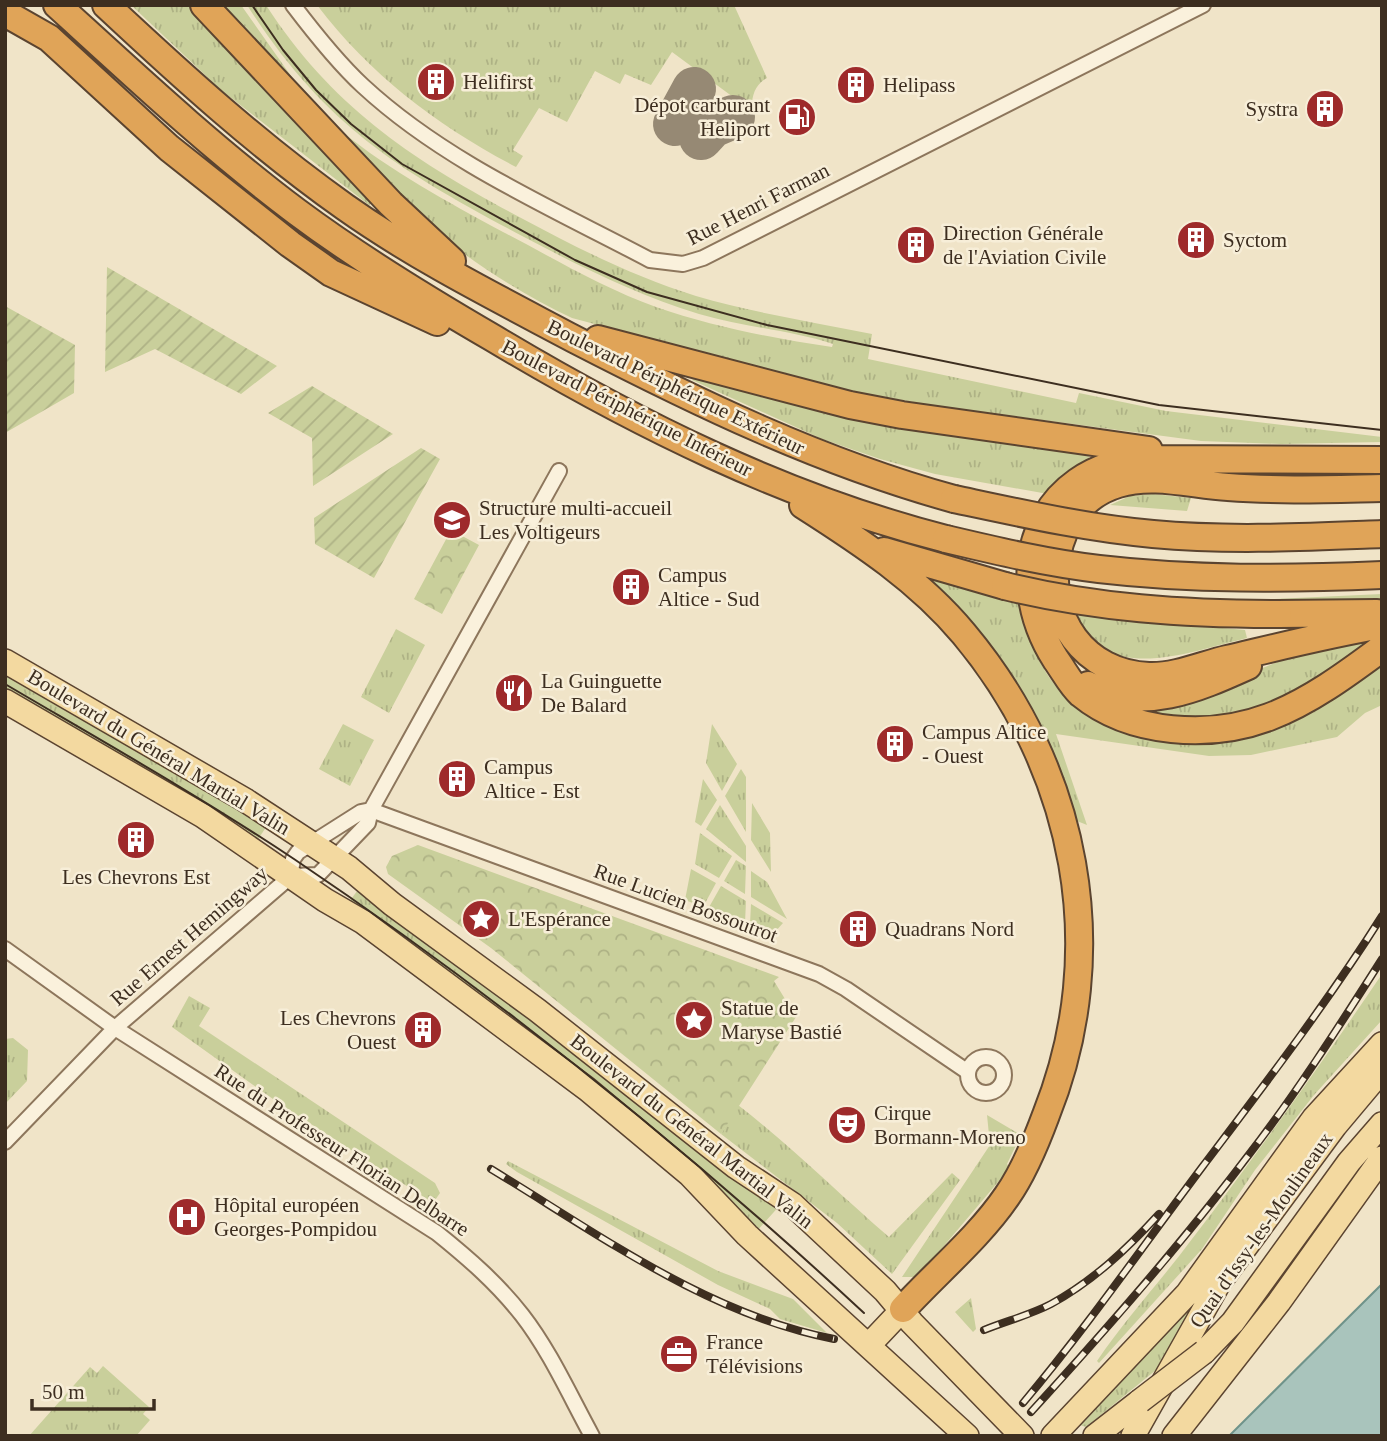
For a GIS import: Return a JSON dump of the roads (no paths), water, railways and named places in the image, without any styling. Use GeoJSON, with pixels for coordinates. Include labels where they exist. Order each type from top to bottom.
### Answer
{"type":"FeatureCollection","features":[{"type":"Feature","properties":{"kind":"highway","name":"Boulevard Périphérique Intérieur"},"geometry":{"type":"LineString","coordinates":[[57,5],[181,117],[297,212],[353,253],[560,378],[754,474],[859,514],[946,539],[1097,569],[1171,576],[1288,579],[1382,575]]}},
{"type":"Feature","properties":{"kind":"highway","name":"Boulevard Périphérique Extérieur"},"geometry":{"type":"LineString","coordinates":[[106,5],[261,143],[345,207],[481,289],[552,327],[676,391],[783,441],[868,474],[954,499],[1028,515],[1153,534],[1253,538],[1382,534]]}},
{"type":"Feature","properties":{"kind":"highway"},"geometry":{"type":"LineString","coordinates":[[204,5],[391,204],[481,289]]}},
{"type":"Feature","properties":{"kind":"highway"},"geometry":{"type":"LineString","coordinates":[[5,13],[49,38],[228,197],[331,272],[560,378]]}},
{"type":"Feature","properties":{"kind":"highway"},"geometry":{"type":"LineString","coordinates":[[552,327],[889,413],[1220,459]]}},
{"type":"Feature","properties":{"kind":"highway"},"geometry":{"type":"LineString","coordinates":[[1382,460],[1220,459],[1119,462],[1075,483],[1056,503],[1033,542],[1031,589],[1047,646],[1082,694],[1104,708],[1138,722],[1181,730],[1233,727],[1268,718],[1301,703],[1382,648]]}},
{"type":"Feature","properties":{"kind":"highway"},"geometry":{"type":"LineString","coordinates":[[754,474],[865,545],[915,583],[963,632],[992,670],[1031,733],[1047,768],[1061,813],[1074,874],[1079,929],[1078,979],[1069,1042],[1039,1134],[1009,1195],[903,1309]]}},
{"type":"Feature","properties":{"kind":"highway"},"geometry":{"type":"LineString","coordinates":[[1382,488],[1265,489],[1143,479],[1108,487],[1087,500],[1073,514],[1058,547],[1054,569],[1056,603],[1061,620],[1095,660],[1120,671],[1160,676],[1310,639],[1382,625]]}},
{"type":"Feature","properties":{"kind":"highway"},"geometry":{"type":"LineString","coordinates":[[865,545],[940,569],[1048,597],[1103,606],[1190,614],[1382,613]]}},
{"type":"Feature","properties":{"kind":"highway"},"geometry":{"type":"LineString","coordinates":[[1065,673],[1114,695],[1158,698],[1208,684],[1310,639]]}},
{"type":"Feature","properties":{"kind":"main road","name":"Boulevard du Général Martial Valin"},"geometry":{"type":"LineString","coordinates":[[5,661],[319,840],[338,854],[392,904],[537,1010],[736,1167],[792,1204],[903,1309],[912,1323],[1022,1436]]}},
{"type":"Feature","properties":{"kind":"main road","name":"Boulevard du Général Martial Valin"},"geometry":{"type":"LineString","coordinates":[[5,701],[203,816],[290,877],[363,922],[587,1089],[690,1175],[747,1235],[967,1436]]}},
{"type":"Feature","properties":{"kind":"main road"},"geometry":{"type":"LineString","coordinates":[[1053,1436],[1186,1294],[1314,1118],[1382,1044]]}},
{"type":"Feature","properties":{"kind":"main road","name":"Quai d'Issy-les-Moulineaux"},"geometry":{"type":"LineString","coordinates":[[1133,1436],[1219,1283],[1335,1126],[1382,1070]]}},
{"type":"Feature","properties":{"kind":"main road"},"geometry":{"type":"LineString","coordinates":[[1095,1436],[1204,1352],[1233,1322],[1349,1162],[1382,1124]]}},
{"type":"Feature","properties":{"kind":"main road"},"geometry":{"type":"LineString","coordinates":[[1174,1436],[1279,1302],[1382,1158]]}},
{"type":"Feature","properties":{"kind":"main road"},"geometry":{"type":"LineString","coordinates":[[869,1345],[903,1309]]}},
{"type":"Feature","properties":{"kind":"street","name":"Rue Henri Farman"},"geometry":{"type":"LineString","coordinates":[[293,5],[323,43],[363,86],[429,139],[650,260],[683,264],[702,258],[1203,5]]}},
{"type":"Feature","properties":{"kind":"street"},"geometry":{"type":"LineString","coordinates":[[290,877],[317,876],[368,823],[371,810],[559,471]]}},
{"type":"Feature","properties":{"kind":"street"},"geometry":{"type":"LineString","coordinates":[[319,840],[361,813],[371,810]]}},
{"type":"Feature","properties":{"kind":"street","name":"Rue Lucien Bossoutrot"},"geometry":{"type":"LineString","coordinates":[[371,810],[819,974],[846,989],[968,1072]]}},
{"type":"Feature","properties":{"kind":"street","name":"Boulevard du Général Martial Valin"},"geometry":{"type":"LineString","coordinates":[[290,877],[293,859],[319,840]]}},
{"type":"Feature","properties":{"kind":"street","name":"Rue Ernest Hemingway"},"geometry":{"type":"LineString","coordinates":[[5,1142],[115,1028],[290,877]]}},
{"type":"Feature","properties":{"kind":"street","name":"Rue du Professeur Florian Delbarre"},"geometry":{"type":"LineString","coordinates":[[5,949],[115,1028],[437,1233],[478,1267],[523,1317],[592,1436]]}},
{"type":"Feature","properties":{"kind":"water"},"geometry":{"type":"Polygon","coordinates":[[[1382,1284],[1382,1436],[1229,1436],[1382,1284]]]}},
{"type":"Feature","properties":{"kind":"tram line"},"geometry":{"type":"LineString","coordinates":[[252,5],[283,50],[316,90],[351,124],[402,164],[575,260],[647,292],[767,325],[1159,405],[1382,430]]}},
{"type":"Feature","properties":{"kind":"tram line"},"geometry":{"type":"LineString","coordinates":[[5,684],[259,836],[443,964],[659,1133],[864,1313]]}},
{"type":"Feature","properties":{"kind":"railway"},"geometry":{"type":"LineString","coordinates":[[1023,1403],[1092,1316],[1272,1074],[1382,916]]}},
{"type":"Feature","properties":{"kind":"railway"},"geometry":{"type":"LineString","coordinates":[[1031,1412],[1140,1289],[1219,1193],[1298,1087],[1382,959]]}},
{"type":"Feature","properties":{"kind":"railway"},"geometry":{"type":"LineString","coordinates":[[491,1169],[614,1245],[698,1292],[787,1327],[834,1339]]}},
{"type":"Feature","properties":{"kind":"railway"},"geometry":{"type":"LineString","coordinates":[[984,1330],[1035,1311],[1066,1295],[1109,1263],[1159,1214]]}},
{"type":"Feature","properties":{"kind":"place","name":"Helifirst"},"geometry":{"type":"Point","coordinates":[436,82]}},
{"type":"Feature","properties":{"kind":"place","name":"Helipass"},"geometry":{"type":"Point","coordinates":[856,85]}},
{"type":"Feature","properties":{"kind":"place","name":"Systra"},"geometry":{"type":"Point","coordinates":[1325,109]}},
{"type":"Feature","properties":{"kind":"place","name":"Dépot carburant Heliport"},"geometry":{"type":"Point","coordinates":[797,117]}},
{"type":"Feature","properties":{"kind":"place","name":"Syctom"},"geometry":{"type":"Point","coordinates":[1196,240]}},
{"type":"Feature","properties":{"kind":"place","name":"Direction Générale de l'Aviation Civile"},"geometry":{"type":"Point","coordinates":[916,245]}},
{"type":"Feature","properties":{"kind":"place","name":"Structure multi-accueil Les Voltigeurs"},"geometry":{"type":"Point","coordinates":[452,520]}},
{"type":"Feature","properties":{"kind":"place","name":"Campus Altice - Sud"},"geometry":{"type":"Point","coordinates":[631,587]}},
{"type":"Feature","properties":{"kind":"place","name":"La Guinguette De Balard"},"geometry":{"type":"Point","coordinates":[514,693]}},
{"type":"Feature","properties":{"kind":"place","name":"Campus Altice - Ouest"},"geometry":{"type":"Point","coordinates":[895,744]}},
{"type":"Feature","properties":{"kind":"place","name":"Campus Altice - Est"},"geometry":{"type":"Point","coordinates":[457,779]}},
{"type":"Feature","properties":{"kind":"place","name":"Les Chevrons Est"},"geometry":{"type":"Point","coordinates":[136,840]}},
{"type":"Feature","properties":{"kind":"place","name":"L'Espérance"},"geometry":{"type":"Point","coordinates":[481,919]}},
{"type":"Feature","properties":{"kind":"place","name":"Quadrans Nord"},"geometry":{"type":"Point","coordinates":[858,929]}},
{"type":"Feature","properties":{"kind":"place","name":"Statue de Maryse Bastié"},"geometry":{"type":"Point","coordinates":[694,1020]}},
{"type":"Feature","properties":{"kind":"place","name":"Les Chevrons Ouest"},"geometry":{"type":"Point","coordinates":[423,1030]}},
{"type":"Feature","properties":{"kind":"place","name":"Cirque Bormann-Moreno"},"geometry":{"type":"Point","coordinates":[847,1125]}},
{"type":"Feature","properties":{"kind":"place","name":"Hôpital européen Georges-Pompidou"},"geometry":{"type":"Point","coordinates":[187,1217]}},
{"type":"Feature","properties":{"kind":"place","name":"France Télévisions"},"geometry":{"type":"Point","coordinates":[679,1354]}}]}
